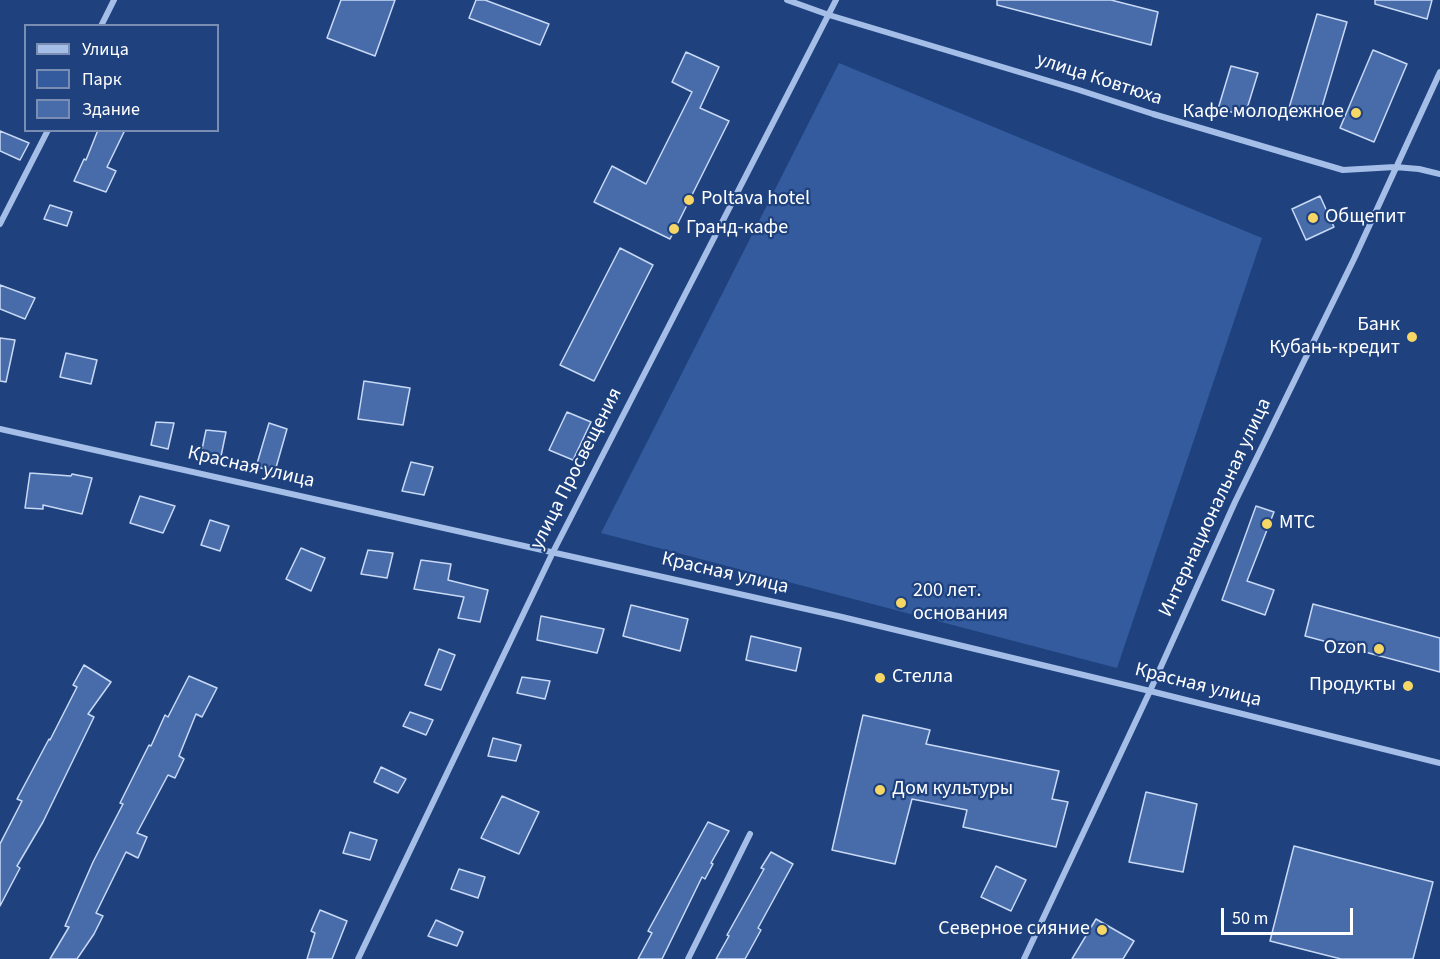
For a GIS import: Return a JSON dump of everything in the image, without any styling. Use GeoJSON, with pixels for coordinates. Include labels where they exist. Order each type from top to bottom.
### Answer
{"type":"FeatureCollection","features":[{"type":"Feature","properties":{"kind":"street"},"geometry":{"type":"LineString","coordinates":[[102,24],[114,0]]}},
{"type":"Feature","properties":{"kind":"street","name":"улица Ковтюха"},"geometry":{"type":"LineString","coordinates":[[787,0],[1153,114],[1343,170],[1395,167],[1440,174]]}},
{"type":"Feature","properties":{"kind":"street","name":"улица Просвещения"},"geometry":{"type":"LineString","coordinates":[[357,959],[553,552],[836,0]]}},
{"type":"Feature","properties":{"kind":"street","name":"Интернациональная улица"},"geometry":{"type":"LineString","coordinates":[[1024,959],[1150,691],[1235,502],[1354,260],[1440,72]]}},
{"type":"Feature","properties":{"kind":"street"},"geometry":{"type":"LineString","coordinates":[[0,224],[47,132]]}},
{"type":"Feature","properties":{"kind":"street","name":"Красная улица"},"geometry":{"type":"LineString","coordinates":[[0,429],[830,615],[1440,763]]}},
{"type":"Feature","properties":{"kind":"street"},"geometry":{"type":"LineString","coordinates":[[688,959],[750,834]]}},
{"type":"Feature","properties":{"kind":"green space"},"geometry":{"type":"Polygon","coordinates":[[[839,63],[1262,238],[1117,668],[601,533],[839,63]]]}},
{"type":"Feature","properties":{"kind":"building"},"geometry":{"type":"Polygon","coordinates":[[[341,0],[395,0],[375,56],[327,38],[341,0]]]}},
{"type":"Feature","properties":{"kind":"building"},"geometry":{"type":"Polygon","coordinates":[[[476,0],[485,0],[549,24],[540,45],[469,18],[476,0]]]}},
{"type":"Feature","properties":{"kind":"building"},"geometry":{"type":"Polygon","coordinates":[[[997,0],[1111,0],[1158,12],[1151,45],[997,5],[997,0]]]}},
{"type":"Feature","properties":{"kind":"building"},"geometry":{"type":"Polygon","coordinates":[[[1375,0],[1432,0],[1427,19],[1375,4],[1375,0]]]}},
{"type":"Feature","properties":{"kind":"building"},"geometry":{"type":"Polygon","coordinates":[[[1317,14],[1347,22],[1319,117],[1289,108],[1317,14]]]}},
{"type":"Feature","properties":{"kind":"building"},"geometry":{"type":"Polygon","coordinates":[[[1373,50],[1407,64],[1374,142],[1340,128],[1373,50]]]}},
{"type":"Feature","properties":{"kind":"building"},"geometry":{"type":"Polygon","coordinates":[[[686,52],[719,67],[700,108],[729,121],[670,239],[594,202],[612,166],[646,184],[692,92],[672,82],[686,52]]]}},
{"type":"Feature","properties":{"kind":"building"},"geometry":{"type":"Polygon","coordinates":[[[1231,66],[1258,73],[1245,115],[1218,109],[1231,66]]]}},
{"type":"Feature","properties":{"kind":"building"},"geometry":{"type":"Polygon","coordinates":[[[0,131],[29,143],[20,160],[0,151],[0,131]]]}},
{"type":"Feature","properties":{"kind":"building"},"geometry":{"type":"Polygon","coordinates":[[[97,132],[124,132],[107,167],[116,171],[106,192],[74,181],[84,159],[86,160],[97,132]]]}},
{"type":"Feature","properties":{"kind":"building","name":"Общепит"},"geometry":{"type":"Polygon","coordinates":[[[1320,196],[1334,227],[1306,240],[1292,209],[1320,196]]]}},
{"type":"Feature","properties":{"kind":"building"},"geometry":{"type":"Polygon","coordinates":[[[50,205],[72,212],[67,226],[44,219],[50,205]]]}},
{"type":"Feature","properties":{"kind":"building"},"geometry":{"type":"Polygon","coordinates":[[[620,248],[653,265],[594,381],[560,365],[620,248]]]}},
{"type":"Feature","properties":{"kind":"building"},"geometry":{"type":"Polygon","coordinates":[[[0,285],[35,298],[25,319],[0,309],[0,285]]]}},
{"type":"Feature","properties":{"kind":"building"},"geometry":{"type":"Polygon","coordinates":[[[0,338],[15,340],[6,382],[0,381],[0,338]]]}},
{"type":"Feature","properties":{"kind":"building"},"geometry":{"type":"Polygon","coordinates":[[[66,353],[97,360],[91,384],[60,377],[66,353]]]}},
{"type":"Feature","properties":{"kind":"building"},"geometry":{"type":"Polygon","coordinates":[[[364,381],[410,388],[403,425],[358,419],[364,381]]]}},
{"type":"Feature","properties":{"kind":"building"},"geometry":{"type":"Polygon","coordinates":[[[567,412],[591,422],[573,460],[549,450],[567,412]]]}},
{"type":"Feature","properties":{"kind":"building"},"geometry":{"type":"Polygon","coordinates":[[[156,422],[174,423],[168,449],[151,445],[156,422]]]}},
{"type":"Feature","properties":{"kind":"building"},"geometry":{"type":"Polygon","coordinates":[[[269,423],[287,429],[275,471],[256,467],[269,423]]]}},
{"type":"Feature","properties":{"kind":"building"},"geometry":{"type":"Polygon","coordinates":[[[206,430],[226,432],[220,461],[200,459],[206,430]]]}},
{"type":"Feature","properties":{"kind":"building"},"geometry":{"type":"Polygon","coordinates":[[[411,462],[433,467],[424,495],[402,491],[411,462]]]}},
{"type":"Feature","properties":{"kind":"building"},"geometry":{"type":"Polygon","coordinates":[[[30,473],[71,476],[72,474],[92,478],[82,514],[43,505],[43,509],[25,508],[30,473]]]}},
{"type":"Feature","properties":{"kind":"building"},"geometry":{"type":"Polygon","coordinates":[[[140,496],[175,506],[163,533],[130,523],[140,496]]]}},
{"type":"Feature","properties":{"kind":"building"},"geometry":{"type":"Polygon","coordinates":[[[1256,506],[1274,512],[1247,581],[1274,590],[1265,615],[1222,600],[1256,506]]]}},
{"type":"Feature","properties":{"kind":"building"},"geometry":{"type":"Polygon","coordinates":[[[210,520],[229,526],[220,551],[201,545],[210,520]]]}},
{"type":"Feature","properties":{"kind":"building"},"geometry":{"type":"Polygon","coordinates":[[[301,548],[325,558],[311,591],[286,579],[301,548]]]}},
{"type":"Feature","properties":{"kind":"building"},"geometry":{"type":"Polygon","coordinates":[[[368,550],[393,553],[387,578],[361,574],[368,550]]]}},
{"type":"Feature","properties":{"kind":"building"},"geometry":{"type":"Polygon","coordinates":[[[421,560],[451,564],[448,580],[488,590],[480,622],[458,618],[464,597],[414,589],[421,560]]]}},
{"type":"Feature","properties":{"kind":"building"},"geometry":{"type":"Polygon","coordinates":[[[1313,604],[1440,638],[1440,672],[1305,636],[1313,604]]]}},
{"type":"Feature","properties":{"kind":"building"},"geometry":{"type":"Polygon","coordinates":[[[631,605],[688,619],[680,651],[623,636],[631,605]]]}},
{"type":"Feature","properties":{"kind":"building"},"geometry":{"type":"Polygon","coordinates":[[[541,616],[604,629],[597,653],[537,640],[541,616]]]}},
{"type":"Feature","properties":{"kind":"building"},"geometry":{"type":"Polygon","coordinates":[[[751,636],[801,648],[796,671],[746,660],[751,636]]]}},
{"type":"Feature","properties":{"kind":"building"},"geometry":{"type":"Polygon","coordinates":[[[439,649],[455,655],[441,690],[425,685],[439,649]]]}},
{"type":"Feature","properties":{"kind":"building"},"geometry":{"type":"Polygon","coordinates":[[[84,665],[111,682],[88,714],[94,717],[43,822],[17,866],[20,868],[0,906],[0,844],[22,801],[17,799],[77,687],[73,685],[84,665]]]}},
{"type":"Feature","properties":{"kind":"building"},"geometry":{"type":"Polygon","coordinates":[[[189,676],[217,688],[202,717],[196,714],[179,756],[184,759],[175,778],[168,775],[137,833],[147,837],[138,858],[126,852],[96,913],[103,916],[77,959],[50,959],[69,927],[65,926],[93,862],[123,804],[120,803],[165,715],[168,717],[189,676]]]}},
{"type":"Feature","properties":{"kind":"building"},"geometry":{"type":"Polygon","coordinates":[[[522,677],[550,681],[545,699],[517,693],[522,677]]]}},
{"type":"Feature","properties":{"kind":"building"},"geometry":{"type":"Polygon","coordinates":[[[410,712],[433,720],[426,735],[403,726],[410,712]]]}},
{"type":"Feature","properties":{"kind":"building"},"geometry":{"type":"Polygon","coordinates":[[[863,715],[930,730],[926,744],[1059,771],[1052,799],[1068,802],[1056,847],[963,827],[967,810],[912,799],[895,864],[832,850],[863,715]]]}},
{"type":"Feature","properties":{"kind":"building"},"geometry":{"type":"Polygon","coordinates":[[[493,738],[521,745],[516,761],[488,756],[493,738]]]}},
{"type":"Feature","properties":{"kind":"building"},"geometry":{"type":"Polygon","coordinates":[[[381,767],[406,779],[398,793],[374,782],[381,767]]]}},
{"type":"Feature","properties":{"kind":"building"},"geometry":{"type":"Polygon","coordinates":[[[1146,792],[1197,804],[1183,872],[1129,862],[1146,792]]]}},
{"type":"Feature","properties":{"kind":"building"},"geometry":{"type":"Polygon","coordinates":[[[502,796],[539,812],[519,854],[481,838],[502,796]]]}},
{"type":"Feature","properties":{"kind":"building"},"geometry":{"type":"Polygon","coordinates":[[[708,822],[729,831],[711,863],[713,864],[705,879],[702,877],[662,959],[638,959],[652,933],[648,931],[708,822]]]}},
{"type":"Feature","properties":{"kind":"building"},"geometry":{"type":"Polygon","coordinates":[[[350,832],[377,840],[370,860],[343,853],[350,832]]]}},
{"type":"Feature","properties":{"kind":"building"},"geometry":{"type":"Polygon","coordinates":[[[1294,846],[1433,882],[1413,959],[1341,959],[1270,941],[1294,846]]]}},
{"type":"Feature","properties":{"kind":"building"},"geometry":{"type":"Polygon","coordinates":[[[771,852],[793,864],[758,928],[761,930],[745,959],[716,959],[764,869],[761,868],[771,852]]]}},
{"type":"Feature","properties":{"kind":"building"},"geometry":{"type":"Polygon","coordinates":[[[996,866],[1026,880],[1011,911],[981,897],[996,866]]]}},
{"type":"Feature","properties":{"kind":"building"},"geometry":{"type":"Polygon","coordinates":[[[459,869],[485,877],[478,898],[451,889],[459,869]]]}},
{"type":"Feature","properties":{"kind":"building"},"geometry":{"type":"Polygon","coordinates":[[[320,910],[347,921],[332,959],[307,959],[315,933],[311,931],[320,910]]]}},
{"type":"Feature","properties":{"kind":"building","name":"Северное сияние"},"geometry":{"type":"Polygon","coordinates":[[[1096,919],[1134,941],[1123,959],[1072,959],[1096,919]]]}},
{"type":"Feature","properties":{"kind":"building"},"geometry":{"type":"Polygon","coordinates":[[[436,920],[463,932],[457,946],[428,936],[436,920]]]}},
{"type":"Feature","properties":{"kind":"place","name":"Кафе молодежное"},"geometry":{"type":"Point","coordinates":[1356,113]}},
{"type":"Feature","properties":{"kind":"place","name":"Poltava hotel"},"geometry":{"type":"Point","coordinates":[689,200]}},
{"type":"Feature","properties":{"kind":"place","name":"Общепит"},"geometry":{"type":"Point","coordinates":[1313,218]}},
{"type":"Feature","properties":{"kind":"place","name":"Гранд-кафе"},"geometry":{"type":"Point","coordinates":[674,229]}},
{"type":"Feature","properties":{"kind":"place","name":"Банк Кубань-кредит"},"geometry":{"type":"Point","coordinates":[1412,337]}},
{"type":"Feature","properties":{"kind":"place","name":"МТС"},"geometry":{"type":"Point","coordinates":[1267,524]}},
{"type":"Feature","properties":{"kind":"place","name":"200 лет. основания"},"geometry":{"type":"Point","coordinates":[901,603]}},
{"type":"Feature","properties":{"kind":"place","name":"Ozon"},"geometry":{"type":"Point","coordinates":[1379,649]}},
{"type":"Feature","properties":{"kind":"place","name":"Стелла"},"geometry":{"type":"Point","coordinates":[880,678]}},
{"type":"Feature","properties":{"kind":"place","name":"Продукты"},"geometry":{"type":"Point","coordinates":[1408,686]}},
{"type":"Feature","properties":{"kind":"place","name":"Дом культуры"},"geometry":{"type":"Point","coordinates":[880,790]}},
{"type":"Feature","properties":{"kind":"place","name":"Северное сияние"},"geometry":{"type":"Point","coordinates":[1102,930]}}]}
